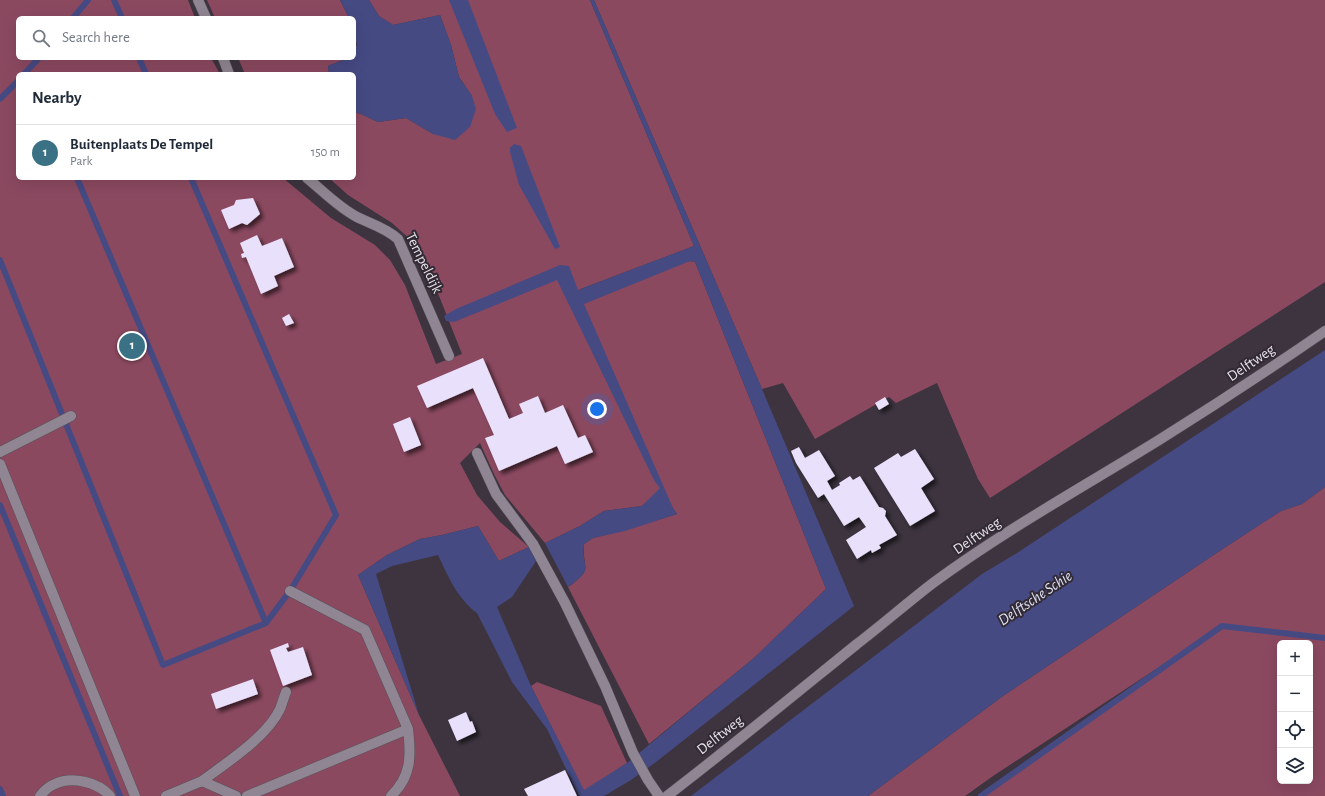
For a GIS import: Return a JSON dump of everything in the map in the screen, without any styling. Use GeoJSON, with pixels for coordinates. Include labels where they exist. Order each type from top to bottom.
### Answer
{"type":"FeatureCollection","features":[{"type":"Feature","properties":{"kind":"street"},"geometry":{"type":"LineString","coordinates":[[198,0],[205,16]]}},
{"type":"Feature","properties":{"kind":"street"},"geometry":{"type":"LineString","coordinates":[[223,60],[228,72]]}},
{"type":"Feature","properties":{"kind":"street","name":"Tempeldijk"},"geometry":{"type":"LineString","coordinates":[[309,180],[342,208],[356,217],[390,232],[398,238],[449,356]]}},
{"type":"Feature","properties":{"kind":"street","name":"Delftweg"},"geometry":{"type":"LineString","coordinates":[[668,796],[933,584],[1022,524],[1091,480],[1159,440],[1325,331]]}},
{"type":"Feature","properties":{"kind":"street"},"geometry":{"type":"LineString","coordinates":[[0,452],[71,416]]}},
{"type":"Feature","properties":{"kind":"street"},"geometry":{"type":"LineString","coordinates":[[477,453],[496,494],[533,544],[605,686],[633,753],[659,796]]}},
{"type":"Feature","properties":{"kind":"street"},"geometry":{"type":"LineString","coordinates":[[0,464],[135,796]]}},
{"type":"Feature","properties":{"kind":"street"},"geometry":{"type":"LineString","coordinates":[[290,591],[365,630],[408,729],[410,758],[408,771],[391,796]]}},
{"type":"Feature","properties":{"kind":"street"},"geometry":{"type":"LineString","coordinates":[[166,796],[202,781],[235,757],[266,729],[280,710],[286,692]]}},
{"type":"Feature","properties":{"kind":"street"},"geometry":{"type":"LineString","coordinates":[[247,796],[408,729]]}},
{"type":"Feature","properties":{"kind":"street"},"geometry":{"type":"LineString","coordinates":[[40,796],[45,790],[54,784],[64,781],[86,782],[98,786],[110,796]]}},
{"type":"Feature","properties":{"kind":"street"},"geometry":{"type":"LineString","coordinates":[[202,781],[236,796]]}},
{"type":"Feature","properties":{"kind":"shaded area"},"geometry":{"type":"Polygon","coordinates":[[[0,0],[188,0],[194,16],[16,16],[16,60],[212,60],[219,72],[16,72],[16,180],[285,180],[331,218],[375,245],[390,260],[405,285],[436,364],[462,354],[430,273],[413,242],[392,223],[348,195],[331,180],[356,180],[356,113],[378,122],[406,118],[433,134],[472,96],[459,77],[451,45],[440,15],[393,25],[379,16],[369,0],[590,0],[694,246],[578,290],[690,261],[695,262],[826,589],[754,658],[649,744],[568,587],[582,576],[584,572],[584,544],[593,538],[677,514],[660,489],[642,506],[604,511],[580,526],[545,543],[505,495],[480,443],[460,463],[477,495],[500,522],[529,547],[499,561],[478,526],[420,539],[387,555],[358,575],[419,715],[460,796],[0,796],[0,0]]]}},
{"type":"Feature","properties":{"kind":"shaded area"},"geometry":{"type":"Polygon","coordinates":[[[207,0],[340,0],[348,16],[214,16],[207,0]]]}},
{"type":"Feature","properties":{"kind":"shaded area"},"geometry":{"type":"Polygon","coordinates":[[[594,0],[1325,0],[1325,282],[990,498],[978,479],[937,383],[896,403],[889,397],[815,439],[783,383],[762,389],[594,0]]]}},
{"type":"Feature","properties":{"kind":"shaded area"},"geometry":{"type":"Polygon","coordinates":[[[239,60],[343,60],[328,66],[329,72],[244,72],[239,60]]]}},
{"type":"Feature","properties":{"kind":"shaded area"},"geometry":{"type":"Polygon","coordinates":[[[1325,487],[1325,796],[981,796],[1211,633],[993,776],[965,796],[868,796],[1003,696],[1281,511],[1302,504],[1325,487]]]}},
{"type":"Feature","properties":{"kind":"shaded area"},"geometry":{"type":"Polygon","coordinates":[[[537,682],[601,706],[627,763],[584,791],[531,686],[537,682]]]}},
{"type":"Feature","properties":{"kind":"water"},"geometry":{"type":"Polygon","coordinates":[[[340,0],[369,0],[379,16],[393,25],[440,15],[451,45],[459,77],[472,96],[476,109],[470,127],[455,140],[433,134],[406,118],[378,122],[356,113],[356,72],[329,72],[328,66],[343,60],[356,60],[356,16],[348,16],[340,0]]]}},
{"type":"Feature","properties":{"kind":"water"},"geometry":{"type":"Polygon","coordinates":[[[449,0],[468,0],[517,128],[507,132],[495,114],[449,0]]]}},
{"type":"Feature","properties":{"kind":"water"},"geometry":{"type":"Polygon","coordinates":[[[590,0],[594,0],[854,606],[656,762],[631,780],[604,796],[579,796],[547,729],[512,682],[477,613],[459,594],[450,580],[438,555],[392,566],[376,574],[419,715],[358,575],[387,555],[420,539],[478,526],[499,561],[529,547],[536,561],[512,597],[497,607],[531,686],[584,790],[627,763],[754,658],[826,589],[695,262],[690,261],[584,304],[673,508],[677,514],[625,531],[593,538],[584,544],[585,572],[577,581],[568,587],[545,543],[580,526],[604,511],[642,506],[660,488],[655,482],[557,280],[454,322],[446,321],[444,316],[456,309],[560,265],[569,266],[578,290],[694,246],[590,0]]]}},
{"type":"Feature","properties":{"kind":"water"},"geometry":{"type":"Polygon","coordinates":[[[514,144],[521,146],[560,247],[555,249],[519,185],[510,152],[510,148],[514,144]]]}},
{"type":"Feature","properties":{"kind":"water","name":"Delftsche Schie"},"geometry":{"type":"Polygon","coordinates":[[[1325,350],[1325,487],[1302,504],[1281,511],[1003,696],[868,796],[691,796],[982,574],[1017,553],[1325,350]]]}},
{"type":"Feature","properties":{"kind":"building"},"geometry":{"type":"Polygon","coordinates":[[[253,198],[260,214],[247,225],[242,223],[229,229],[221,210],[234,205],[236,200],[253,198]]]}},
{"type":"Feature","properties":{"kind":"building"},"geometry":{"type":"Polygon","coordinates":[[[257,235],[262,246],[282,238],[294,267],[274,276],[278,286],[261,294],[246,257],[242,258],[241,254],[244,253],[240,243],[257,235]]]}},
{"type":"Feature","properties":{"kind":"building"},"geometry":{"type":"Polygon","coordinates":[[[289,314],[294,323],[286,326],[282,318],[289,314]]]}},
{"type":"Feature","properties":{"kind":"building"},"geometry":{"type":"Polygon","coordinates":[[[483,358],[509,419],[523,413],[519,404],[538,396],[545,413],[563,405],[578,438],[585,435],[593,452],[565,464],[557,446],[499,471],[485,438],[494,435],[473,388],[427,408],[417,386],[483,358]]]}},
{"type":"Feature","properties":{"kind":"building"},"geometry":{"type":"Polygon","coordinates":[[[885,397],[889,404],[879,410],[875,403],[885,397]]]}},
{"type":"Feature","properties":{"kind":"building"},"geometry":{"type":"Polygon","coordinates":[[[410,417],[421,445],[404,452],[393,424],[410,417]]]}},
{"type":"Feature","properties":{"kind":"building"},"geometry":{"type":"Polygon","coordinates":[[[799,447],[805,458],[819,450],[835,476],[827,481],[832,490],[840,485],[839,483],[850,476],[853,480],[860,476],[879,507],[886,511],[885,516],[897,535],[879,545],[881,548],[872,553],[871,550],[857,559],[846,540],[866,527],[859,517],[844,526],[824,494],[818,498],[796,463],[791,451],[799,447]]]}},
{"type":"Feature","properties":{"kind":"building"},"geometry":{"type":"Polygon","coordinates":[[[915,449],[934,479],[921,488],[935,511],[910,526],[874,468],[898,453],[901,457],[915,449]]]}},
{"type":"Feature","properties":{"kind":"building"},"geometry":{"type":"Polygon","coordinates":[[[288,643],[289,647],[286,648],[288,652],[303,647],[312,675],[283,686],[270,650],[288,643]]]}},
{"type":"Feature","properties":{"kind":"building"},"geometry":{"type":"Polygon","coordinates":[[[253,679],[258,694],[216,709],[211,694],[253,679]]]}},
{"type":"Feature","properties":{"kind":"building"},"geometry":{"type":"Polygon","coordinates":[[[466,712],[470,722],[472,721],[476,732],[457,741],[448,720],[466,712]]]}},
{"type":"Feature","properties":{"kind":"building"},"geometry":{"type":"Polygon","coordinates":[[[565,770],[577,796],[528,796],[524,789],[565,770]]]}},
{"type":"Feature","properties":{"kind":"waterway"},"geometry":{"type":"LineString","coordinates":[[75,16],[88,0]]}},
{"type":"Feature","properties":{"kind":"waterway"},"geometry":{"type":"LineString","coordinates":[[114,0],[121,16]]}},
{"type":"Feature","properties":{"kind":"waterway"},"geometry":{"type":"LineString","coordinates":[[26,72],[37,60]]}},
{"type":"Feature","properties":{"kind":"waterway"},"geometry":{"type":"LineString","coordinates":[[140,60],[145,72]]}},
{"type":"Feature","properties":{"kind":"waterway"},"geometry":{"type":"LineString","coordinates":[[0,99],[16,83]]}},
{"type":"Feature","properties":{"kind":"waterway"},"geometry":{"type":"LineString","coordinates":[[78,180],[266,623]]}},
{"type":"Feature","properties":{"kind":"waterway"},"geometry":{"type":"LineString","coordinates":[[0,260],[163,665],[266,623],[290,591],[336,515],[192,180]]}},
{"type":"Feature","properties":{"kind":"waterway"},"geometry":{"type":"LineString","coordinates":[[0,505],[120,796]]}},
{"type":"Feature","properties":{"kind":"waterway"},"geometry":{"type":"LineString","coordinates":[[981,796],[1222,626],[1325,638]]}},
{"type":"Feature","properties":{"kind":"waterway"},"geometry":{"type":"LineString","coordinates":[[0,789],[3,796]]}},
{"type":"Feature","properties":{"kind":"place","name":"Buitenplaats De Tempel"},"geometry":{"type":"Point","coordinates":[132,346]}}]}
